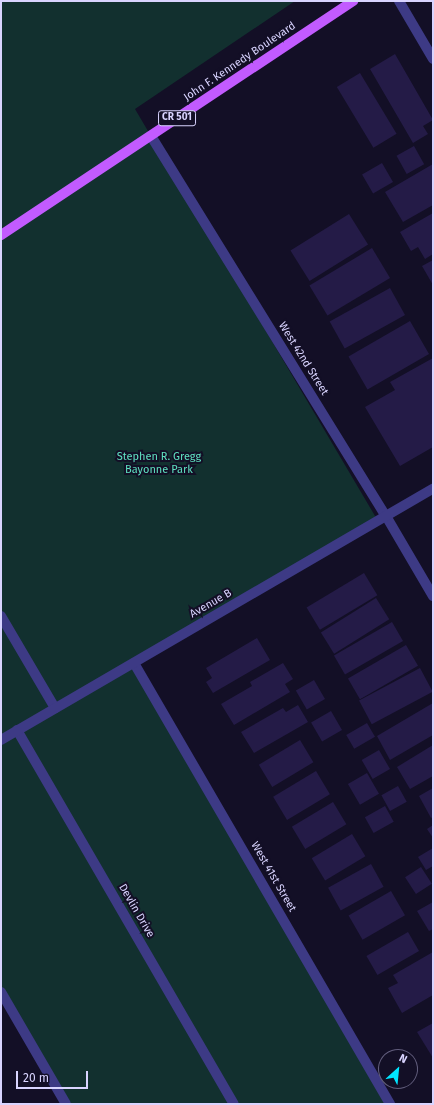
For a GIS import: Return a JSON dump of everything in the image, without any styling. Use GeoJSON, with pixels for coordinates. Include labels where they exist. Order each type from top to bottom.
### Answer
{"type":"FeatureCollection","features":[{"type":"Feature","properties":{"kind":"main road","name":"John F. Kennedy Boulevard"},"geometry":{"type":"LineString","coordinates":[[1,235],[353,1]]}},
{"type":"Feature","properties":{"kind":"street"},"geometry":{"type":"LineString","coordinates":[[399,1],[433,59]]}},
{"type":"Feature","properties":{"kind":"street","name":"West 42nd Street"},"geometry":{"type":"LineString","coordinates":[[151,136],[386,516],[433,596]]}},
{"type":"Feature","properties":{"kind":"street","name":"Avenue B"},"geometry":{"type":"LineString","coordinates":[[1,740],[433,489]]}},
{"type":"Feature","properties":{"kind":"street"},"geometry":{"type":"LineString","coordinates":[[1,616],[55,708]]}},
{"type":"Feature","properties":{"kind":"street","name":"West 41st Street"},"geometry":{"type":"LineString","coordinates":[[134,663],[390,1104]]}},
{"type":"Feature","properties":{"kind":"street","name":"Devlin Drive"},"geometry":{"type":"LineString","coordinates":[[17,730],[234,1104]]}},
{"type":"Feature","properties":{"kind":"street"},"geometry":{"type":"LineString","coordinates":[[1,992],[66,1104]]}},
{"type":"Feature","properties":{"kind":"green space","name":"Stephen R. Gregg Bayonne Park"},"geometry":{"type":"Polygon","coordinates":[[[1,1],[295,1],[135,109],[378,521],[135,662],[378,1082],[378,1089],[382,1089],[391,1104],[66,1104],[1,992],[1,1]]]}},
{"type":"Feature","properties":{"kind":"building"},"geometry":{"type":"Polygon","coordinates":[[[395,54],[433,120],[423,126],[428,134],[413,143],[370,69],[395,54]]]}},
{"type":"Feature","properties":{"kind":"building"},"geometry":{"type":"Polygon","coordinates":[[[360,73],[397,134],[373,148],[337,87],[360,73]]]}},
{"type":"Feature","properties":{"kind":"building"},"geometry":{"type":"Polygon","coordinates":[[[414,146],[424,164],[407,174],[397,156],[414,146]]]}},
{"type":"Feature","properties":{"kind":"building"},"geometry":{"type":"Polygon","coordinates":[[[382,163],[393,182],[373,194],[362,174],[382,163]]]}},
{"type":"Feature","properties":{"kind":"building"},"geometry":{"type":"Polygon","coordinates":[[[433,164],[433,205],[403,222],[385,192],[433,164]]]}},
{"type":"Feature","properties":{"kind":"building"},"geometry":{"type":"Polygon","coordinates":[[[433,213],[433,254],[425,259],[418,247],[411,251],[400,232],[433,213]]]}},
{"type":"Feature","properties":{"kind":"building"},"geometry":{"type":"Polygon","coordinates":[[[349,214],[368,245],[310,281],[290,251],[349,214]]]}},
{"type":"Feature","properties":{"kind":"building"},"geometry":{"type":"Polygon","coordinates":[[[372,248],[390,278],[327,316],[309,286],[372,248]]]}},
{"type":"Feature","properties":{"kind":"building"},"geometry":{"type":"Polygon","coordinates":[[[433,260],[433,285],[422,266],[433,260]]]}},
{"type":"Feature","properties":{"kind":"building"},"geometry":{"type":"Polygon","coordinates":[[[390,288],[405,315],[345,349],[330,321],[390,288]]]}},
{"type":"Feature","properties":{"kind":"building"},"geometry":{"type":"Polygon","coordinates":[[[410,321],[429,354],[368,389],[349,356],[410,321]]]}},
{"type":"Feature","properties":{"kind":"building"},"geometry":{"type":"Polygon","coordinates":[[[433,358],[433,447],[400,466],[365,407],[395,390],[390,382],[433,358]]]}},
{"type":"Feature","properties":{"kind":"building"},"geometry":{"type":"Polygon","coordinates":[[[364,573],[377,595],[320,630],[307,608],[364,573]]]}},
{"type":"Feature","properties":{"kind":"building"},"geometry":{"type":"Polygon","coordinates":[[[376,598],[389,619],[334,654],[321,632],[376,598]]]}},
{"type":"Feature","properties":{"kind":"building"},"geometry":{"type":"Polygon","coordinates":[[[392,622],[403,641],[345,675],[334,656],[392,622]]]}},
{"type":"Feature","properties":{"kind":"building"},"geometry":{"type":"Polygon","coordinates":[[[257,638],[270,660],[213,693],[206,682],[212,678],[206,668],[257,638]]]}},
{"type":"Feature","properties":{"kind":"building"},"geometry":{"type":"Polygon","coordinates":[[[406,645],[418,666],[360,699],[348,678],[406,645]]]}},
{"type":"Feature","properties":{"kind":"building"},"geometry":{"type":"Polygon","coordinates":[[[283,663],[293,679],[285,684],[290,692],[234,725],[221,704],[252,686],[250,682],[283,663]]]}},
{"type":"Feature","properties":{"kind":"building"},"geometry":{"type":"Polygon","coordinates":[[[420,668],[433,692],[372,724],[359,700],[420,668]]]}},
{"type":"Feature","properties":{"kind":"building"},"geometry":{"type":"Polygon","coordinates":[[[314,680],[325,699],[307,710],[296,690],[314,680]]]}},
{"type":"Feature","properties":{"kind":"building"},"geometry":{"type":"Polygon","coordinates":[[[433,703],[433,735],[390,760],[377,736],[433,703]]]}},
{"type":"Feature","properties":{"kind":"building"},"geometry":{"type":"Polygon","coordinates":[[[298,705],[308,722],[254,753],[241,732],[283,708],[286,712],[298,705]]]}},
{"type":"Feature","properties":{"kind":"building"},"geometry":{"type":"Polygon","coordinates":[[[331,711],[342,730],[322,742],[311,722],[331,711]]]}},
{"type":"Feature","properties":{"kind":"building"},"geometry":{"type":"Polygon","coordinates":[[[367,723],[375,737],[354,749],[346,735],[367,723]]]}},
{"type":"Feature","properties":{"kind":"building"},"geometry":{"type":"Polygon","coordinates":[[[300,740],[313,762],[272,787],[259,765],[300,740]]]}},
{"type":"Feature","properties":{"kind":"building"},"geometry":{"type":"Polygon","coordinates":[[[433,745],[433,776],[410,789],[397,767],[433,745]]]}},
{"type":"Feature","properties":{"kind":"building"},"geometry":{"type":"Polygon","coordinates":[[[379,750],[390,769],[373,779],[362,760],[379,750]]]}},
{"type":"Feature","properties":{"kind":"building"},"geometry":{"type":"Polygon","coordinates":[[[316,771],[330,794],[287,820],[273,797],[316,771]]]}},
{"type":"Feature","properties":{"kind":"building"},"geometry":{"type":"Polygon","coordinates":[[[367,773],[379,794],[360,805],[348,784],[367,773]]]}},
{"type":"Feature","properties":{"kind":"building"},"geometry":{"type":"Polygon","coordinates":[[[398,786],[407,802],[390,811],[381,795],[398,786]]]}},
{"type":"Feature","properties":{"kind":"building"},"geometry":{"type":"Polygon","coordinates":[[[433,788],[433,817],[431,818],[419,796],[433,788]]]}},
{"type":"Feature","properties":{"kind":"building"},"geometry":{"type":"Polygon","coordinates":[[[333,802],[346,824],[305,849],[292,827],[333,802]]]}},
{"type":"Feature","properties":{"kind":"building"},"geometry":{"type":"Polygon","coordinates":[[[385,806],[394,822],[374,833],[365,817],[385,806]]]}},
{"type":"Feature","properties":{"kind":"building"},"geometry":{"type":"Polygon","coordinates":[[[433,825],[433,838],[427,829],[433,825]]]}},
{"type":"Feature","properties":{"kind":"building"},"geometry":{"type":"Polygon","coordinates":[[[352,834],[365,856],[325,880],[312,858],[352,834]]]}},
{"type":"Feature","properties":{"kind":"building"},"geometry":{"type":"Polygon","coordinates":[[[433,848],[433,866],[426,870],[418,857],[433,848]]]}},
{"type":"Feature","properties":{"kind":"building"},"geometry":{"type":"Polygon","coordinates":[[[371,864],[384,887],[341,910],[328,888],[371,864]]]}},
{"type":"Feature","properties":{"kind":"building"},"geometry":{"type":"Polygon","coordinates":[[[421,867],[432,884],[416,894],[405,877],[421,867]]]}},
{"type":"Feature","properties":{"kind":"building"},"geometry":{"type":"Polygon","coordinates":[[[391,891],[405,915],[363,940],[349,916],[391,891]]]}},
{"type":"Feature","properties":{"kind":"building"},"geometry":{"type":"Polygon","coordinates":[[[433,902],[433,929],[429,931],[417,911],[433,902]]]}},
{"type":"Feature","properties":{"kind":"building"},"geometry":{"type":"Polygon","coordinates":[[[408,932],[419,951],[377,975],[366,956],[408,932]]]}},
{"type":"Feature","properties":{"kind":"building"},"geometry":{"type":"Polygon","coordinates":[[[433,952],[433,995],[402,1013],[388,988],[398,983],[393,975],[433,952]]]}},
{"type":"Feature","properties":{"kind":"building"},"geometry":{"type":"Polygon","coordinates":[[[433,1023],[433,1058],[417,1032],[433,1023]]]}}]}
